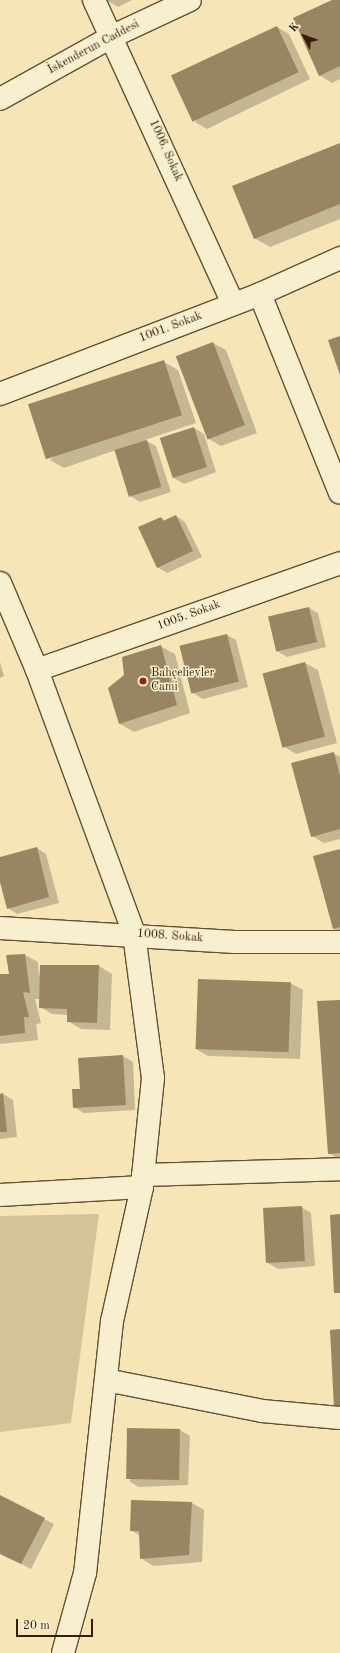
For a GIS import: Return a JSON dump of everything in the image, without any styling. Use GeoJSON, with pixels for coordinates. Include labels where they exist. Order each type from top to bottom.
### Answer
{"type":"FeatureCollection","features":[{"type":"Feature","properties":{"kind":"street","name":"1006. Sokak"},"geometry":{"type":"LineString","coordinates":[[94,0],[113,36],[233,303]]}},
{"type":"Feature","properties":{"kind":"street","name":"İskenderun Caddesi"},"geometry":{"type":"LineString","coordinates":[[0,99],[113,36],[190,0]]}},
{"type":"Feature","properties":{"kind":"street","name":"1001. Sokak"},"geometry":{"type":"LineString","coordinates":[[0,394],[233,303],[260,294],[340,258]]}},
{"type":"Feature","properties":{"kind":"street"},"geometry":{"type":"LineString","coordinates":[[260,294],[340,493]]}},
{"type":"Feature","properties":{"kind":"street","name":"1005. Sokak"},"geometry":{"type":"LineString","coordinates":[[37,670],[340,562]]}},
{"type":"Feature","properties":{"kind":"street"},"geometry":{"type":"LineString","coordinates":[[0,583],[37,670],[134,934],[153,1078],[142,1181],[112,1321],[85,1573],[63,1653]]}},
{"type":"Feature","properties":{"kind":"street","name":"1008. Sokak"},"geometry":{"type":"LineString","coordinates":[[0,928],[134,934],[235,942],[340,942]]}},
{"type":"Feature","properties":{"kind":"street"},"geometry":{"type":"LineString","coordinates":[[0,1194],[142,1181],[340,1170]]}},
{"type":"Feature","properties":{"kind":"street"},"geometry":{"type":"LineString","coordinates":[[106,1380],[262,1411],[340,1418]]}},
{"type":"Feature","properties":{"kind":"shaded area"},"geometry":{"type":"Polygon","coordinates":[[[99,1214],[71,1423],[0,1432],[0,1216],[99,1214]]]}},
{"type":"Feature","properties":{"kind":"building"},"geometry":{"type":"Polygon","coordinates":[[[332,0],[340,0],[340,66],[319,76],[293,18],[332,0]]]}},
{"type":"Feature","properties":{"kind":"building"},"geometry":{"type":"Polygon","coordinates":[[[277,26],[299,72],[193,122],[171,75],[277,26]]]}},
{"type":"Feature","properties":{"kind":"building"},"geometry":{"type":"Polygon","coordinates":[[[340,143],[340,204],[254,239],[232,186],[340,143]]]}},
{"type":"Feature","properties":{"kind":"building"},"geometry":{"type":"Polygon","coordinates":[[[340,336],[340,375],[328,340],[340,336]]]}},
{"type":"Feature","properties":{"kind":"building"},"geometry":{"type":"Polygon","coordinates":[[[213,342],[245,425],[208,439],[176,356],[213,342]]]}},
{"type":"Feature","properties":{"kind":"building"},"geometry":{"type":"Polygon","coordinates":[[[164,360],[182,415],[46,459],[28,404],[164,360]]]}},
{"type":"Feature","properties":{"kind":"building"},"geometry":{"type":"Polygon","coordinates":[[[194,427],[207,467],[173,478],[160,438],[194,427]]]}},
{"type":"Feature","properties":{"kind":"building"},"geometry":{"type":"Polygon","coordinates":[[[147,440],[161,487],[129,497],[114,450],[147,440]]]}},
{"type":"Feature","properties":{"kind":"building"},"geometry":{"type":"Polygon","coordinates":[[[176,515],[193,551],[157,568],[138,527],[161,517],[163,521],[176,515]]]}},
{"type":"Feature","properties":{"kind":"building"},"geometry":{"type":"Polygon","coordinates":[[[309,607],[317,642],[276,652],[268,616],[309,607]]]}},
{"type":"Feature","properties":{"kind":"building"},"geometry":{"type":"Polygon","coordinates":[[[227,634],[239,682],[191,693],[179,646],[227,634]]]}},
{"type":"Feature","properties":{"kind":"building","name":"Bahçelievler Cami"},"geometry":{"type":"Polygon","coordinates":[[[161,645],[177,705],[119,724],[108,688],[124,675],[122,657],[161,645]]]}},
{"type":"Feature","properties":{"kind":"building"},"geometry":{"type":"Polygon","coordinates":[[[305,662],[325,736],[282,748],[262,673],[305,662]]]}},
{"type":"Feature","properties":{"kind":"building"},"geometry":{"type":"Polygon","coordinates":[[[334,752],[340,776],[340,829],[311,837],[291,763],[334,752]]]}},
{"type":"Feature","properties":{"kind":"building"},"geometry":{"type":"Polygon","coordinates":[[[37,847],[49,897],[7,909],[0,882],[0,857],[37,847]]]}},
{"type":"Feature","properties":{"kind":"building"},"geometry":{"type":"Polygon","coordinates":[[[340,849],[340,927],[333,929],[313,856],[340,849]]]}},
{"type":"Feature","properties":{"kind":"building"},"geometry":{"type":"Polygon","coordinates":[[[25,954],[30,993],[23,992],[29,1017],[24,1017],[25,1033],[0,1036],[0,974],[9,974],[6,955],[25,954]]]}},
{"type":"Feature","properties":{"kind":"building"},"geometry":{"type":"Polygon","coordinates":[[[40,965],[99,965],[97,1023],[67,1022],[67,1009],[39,1008],[40,965]]]}},
{"type":"Feature","properties":{"kind":"building"},"geometry":{"type":"Polygon","coordinates":[[[198,979],[291,982],[289,1052],[196,1049],[198,979]]]}},
{"type":"Feature","properties":{"kind":"building"},"geometry":{"type":"Polygon","coordinates":[[[340,1000],[340,1153],[328,1154],[317,1001],[340,1000]]]}},
{"type":"Feature","properties":{"kind":"building"},"geometry":{"type":"Polygon","coordinates":[[[123,1055],[126,1105],[73,1108],[72,1089],[80,1089],[78,1058],[123,1055]]]}},
{"type":"Feature","properties":{"kind":"building"},"geometry":{"type":"Polygon","coordinates":[[[3,1093],[7,1132],[0,1132],[0,1094],[3,1093]]]}},
{"type":"Feature","properties":{"kind":"building"},"geometry":{"type":"Polygon","coordinates":[[[302,1206],[305,1261],[266,1263],[263,1208],[302,1206]]]}},
{"type":"Feature","properties":{"kind":"building"},"geometry":{"type":"Polygon","coordinates":[[[340,1214],[340,1293],[334,1293],[330,1215],[340,1214]]]}},
{"type":"Feature","properties":{"kind":"building"},"geometry":{"type":"Polygon","coordinates":[[[340,1329],[340,1407],[334,1408],[330,1330],[340,1329]]]}},
{"type":"Feature","properties":{"kind":"building"},"geometry":{"type":"Polygon","coordinates":[[[127,1428],[180,1429],[179,1480],[126,1479],[127,1428]]]}},
{"type":"Feature","properties":{"kind":"building"},"geometry":{"type":"Polygon","coordinates":[[[0,1495],[45,1518],[21,1564],[0,1554],[0,1495]]]}},
{"type":"Feature","properties":{"kind":"building"},"geometry":{"type":"Polygon","coordinates":[[[131,1500],[192,1502],[189,1555],[140,1559],[139,1531],[130,1531],[131,1500]]]}},
{"type":"Feature","properties":{"kind":"place","name":"Bahçelievler Cami"},"geometry":{"type":"Point","coordinates":[143,681]}}]}
